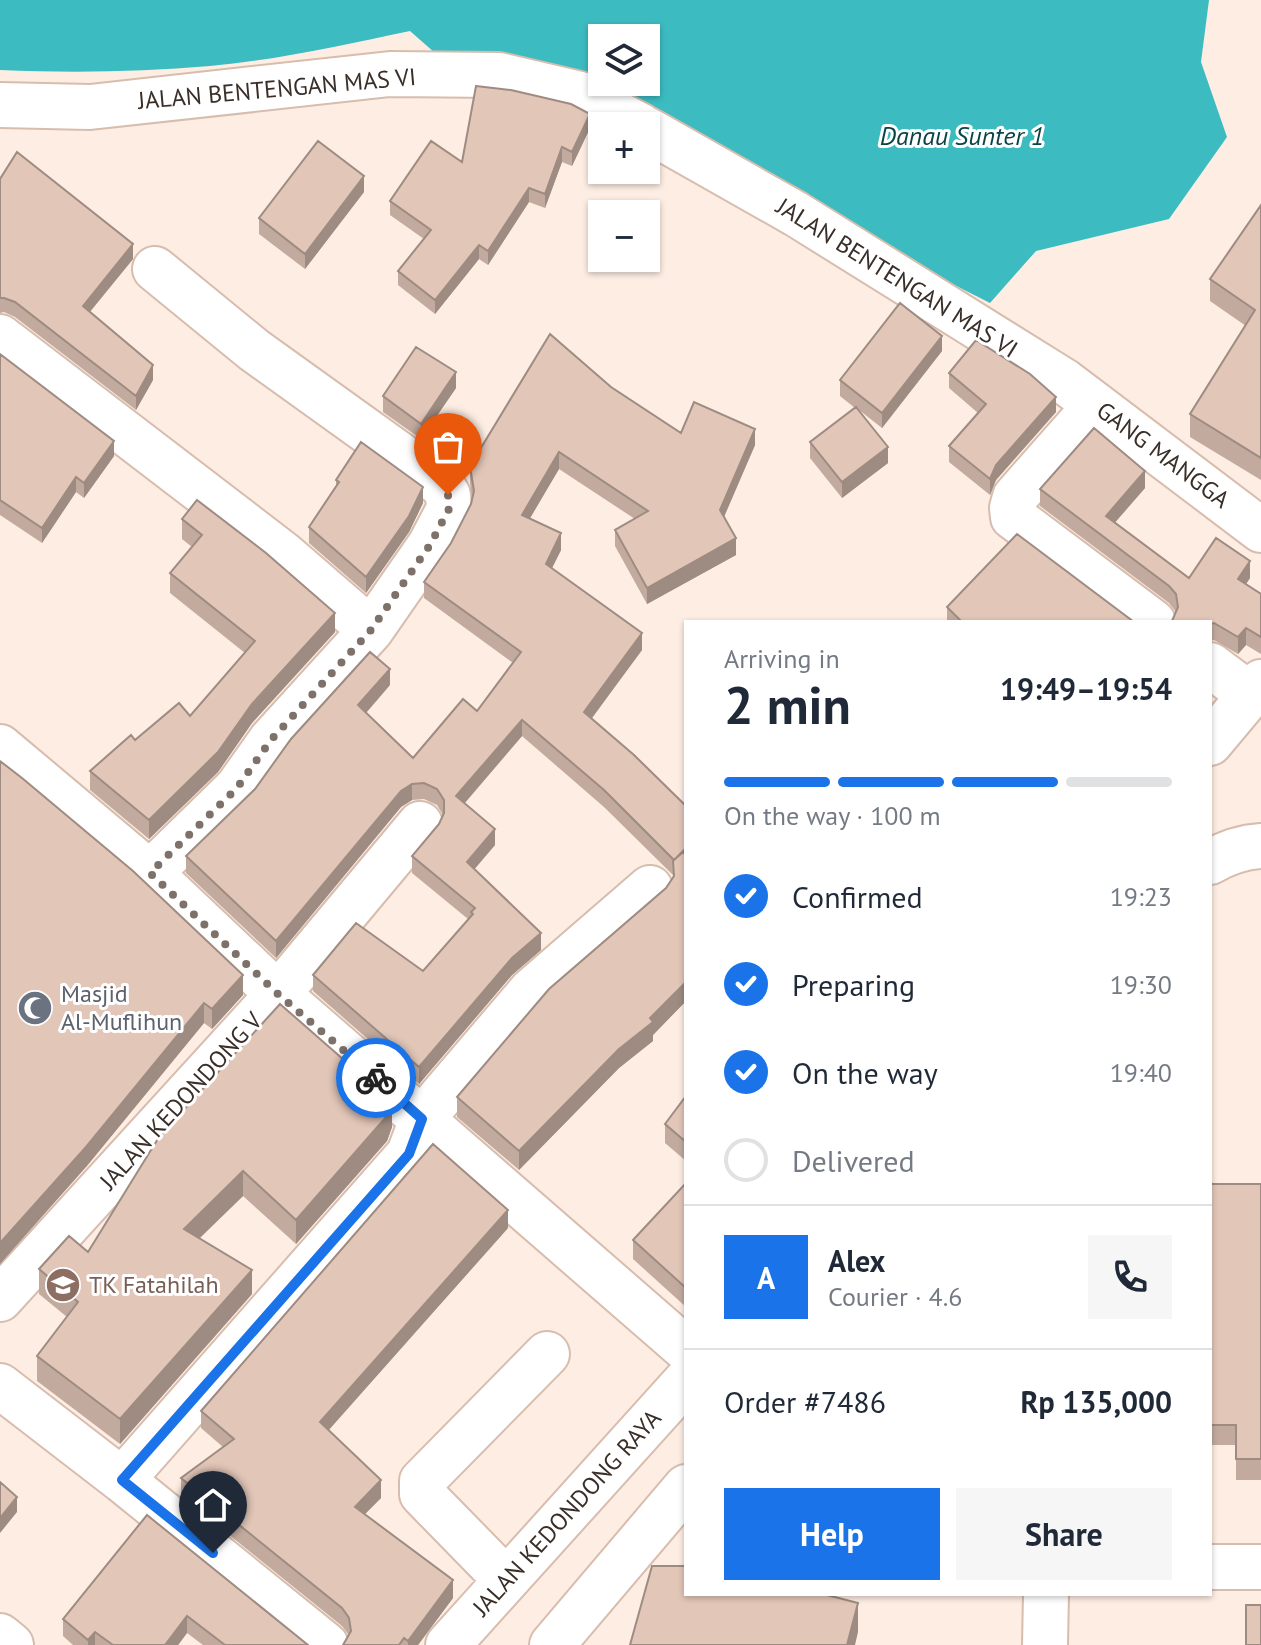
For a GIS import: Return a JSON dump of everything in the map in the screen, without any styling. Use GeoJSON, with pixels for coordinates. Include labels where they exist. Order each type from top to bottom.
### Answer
{"type":"FeatureCollection","features":[{"type":"Feature","properties":{"kind":"street","name":"JALAN BENTENGAN MAS VI"},"geometry":{"type":"LineString","coordinates":[[0,105],[90,107],[390,74],[499,75],[580,94],[615,112]]}},
{"type":"Feature","properties":{"kind":"street","name":"JALAN BENTENGAN MAS VI"},"geometry":{"type":"LineString","coordinates":[[660,136],[796,214],[1080,393]]}},
{"type":"Feature","properties":{"kind":"street"},"geometry":{"type":"LineString","coordinates":[[150,873],[237,788],[271,740],[371,630],[430,545],[449,509],[448,495],[442,485],[254,350],[155,269]]}},
{"type":"Feature","properties":{"kind":"street"},"geometry":{"type":"LineString","coordinates":[[0,337],[282,553],[371,630]]}},
{"type":"Feature","properties":{"kind":"street","name":"GANG MANGGA"},"geometry":{"type":"LineString","coordinates":[[1080,393],[1261,530]]}},
{"type":"Feature","properties":{"kind":"street"},"geometry":{"type":"LineString","coordinates":[[1080,393],[1015,497],[1013,517],[1150,620]]}},
{"type":"Feature","properties":{"kind":"street"},"geometry":{"type":"LineString","coordinates":[[1212,666],[1255,688],[1212,741]]}},
{"type":"Feature","properties":{"kind":"street"},"geometry":{"type":"LineString","coordinates":[[0,747],[150,873],[278,994],[684,1347]]}},
{"type":"Feature","properties":{"kind":"street","name":"JALAN KEDONDONG V"},"geometry":{"type":"LineString","coordinates":[[0,1299],[278,994],[420,824]]}},
{"type":"Feature","properties":{"kind":"street"},"geometry":{"type":"LineString","coordinates":[[1212,861],[1223,855],[1261,846]]}},
{"type":"Feature","properties":{"kind":"street"},"geometry":{"type":"LineString","coordinates":[[122,1480],[409,1154],[422,1119],[531,991],[650,888]]}},
{"type":"Feature","properties":{"kind":"street"},"geometry":{"type":"LineString","coordinates":[[506,1580],[422,1494],[422,1481],[547,1354]]}},
{"type":"Feature","properties":{"kind":"street","name":"JALAN KEDONDONG RAYA"},"geometry":{"type":"LineString","coordinates":[[448,1645],[684,1383]]}},
{"type":"Feature","properties":{"kind":"street"},"geometry":{"type":"LineString","coordinates":[[0,1386],[326,1645]]}},
{"type":"Feature","properties":{"kind":"street"},"geometry":{"type":"LineString","coordinates":[[552,1645],[684,1489]]}},
{"type":"Feature","properties":{"kind":"street"},"geometry":{"type":"LineString","coordinates":[[1212,1567],[1261,1567]]}},
{"type":"Feature","properties":{"kind":"street"},"geometry":{"type":"LineString","coordinates":[[619,1569],[673,1569]]}},
{"type":"Feature","properties":{"kind":"street"},"geometry":{"type":"LineString","coordinates":[[1045,1645],[1046,1596]]}},
{"type":"Feature","properties":{"kind":"street"},"geometry":{"type":"LineString","coordinates":[[0,1636],[11,1645]]}},
{"type":"Feature","properties":{"kind":"water","name":"Danau Sunter 1"},"geometry":{"type":"Polygon","coordinates":[[[0,0],[1209,0],[1201,62],[1227,137],[1169,219],[1036,251],[990,303],[660,136],[660,112],[596,112],[443,60],[410,31],[285,56],[210,66],[0,70],[0,0]]]}},
{"type":"Feature","properties":{"kind":"building"},"geometry":{"type":"Polygon","coordinates":[[[476,86],[511,90],[571,104],[588,113],[572,152],[562,147],[545,194],[529,188],[488,251],[479,245],[435,300],[398,271],[431,230],[390,201],[431,141],[462,162],[476,86]]]}},
{"type":"Feature","properties":{"kind":"building"},"geometry":{"type":"Polygon","coordinates":[[[318,141],[364,176],[305,254],[259,218],[318,141]]]}},
{"type":"Feature","properties":{"kind":"building"},"geometry":{"type":"Polygon","coordinates":[[[17,152],[133,244],[83,306],[153,365],[136,396],[15,302],[0,298],[0,179],[17,152]]]}},
{"type":"Feature","properties":{"kind":"building"},"geometry":{"type":"Polygon","coordinates":[[[1261,205],[1261,458],[1190,414],[1255,310],[1210,279],[1261,205]]]}},
{"type":"Feature","properties":{"kind":"building"},"geometry":{"type":"Polygon","coordinates":[[[900,303],[942,336],[882,413],[840,380],[900,303]]]}},
{"type":"Feature","properties":{"kind":"building"},"geometry":{"type":"Polygon","coordinates":[[[550,334],[611,387],[681,433],[694,402],[755,429],[720,510],[736,538],[647,588],[615,530],[648,511],[559,452],[522,515],[561,533],[546,564],[642,633],[584,712],[684,804],[684,850],[674,860],[604,790],[522,720],[456,796],[495,829],[467,862],[541,933],[512,958],[419,1067],[313,975],[356,923],[423,971],[473,914],[471,912],[475,908],[412,856],[439,824],[444,813],[444,800],[437,789],[424,783],[412,784],[401,791],[276,941],[186,856],[255,789],[291,739],[370,652],[390,669],[358,705],[413,758],[463,699],[477,711],[521,652],[424,582],[451,543],[471,504],[474,491],[470,466],[550,334]]]}},
{"type":"Feature","properties":{"kind":"building"},"geometry":{"type":"Polygon","coordinates":[[[976,340],[1030,374],[1056,397],[996,465],[990,479],[949,446],[986,404],[949,373],[976,340]]]}},
{"type":"Feature","properties":{"kind":"building"},"geometry":{"type":"Polygon","coordinates":[[[416,347],[456,372],[421,424],[383,396],[416,347]]]}},
{"type":"Feature","properties":{"kind":"building"},"geometry":{"type":"Polygon","coordinates":[[[0,354],[114,441],[84,483],[76,477],[42,528],[0,500],[0,354]]]}},
{"type":"Feature","properties":{"kind":"building"},"geometry":{"type":"Polygon","coordinates":[[[856,407],[888,447],[842,482],[810,442],[856,407]]]}},
{"type":"Feature","properties":{"kind":"building"},"geometry":{"type":"Polygon","coordinates":[[[1094,428],[1145,471],[1106,516],[1189,578],[1216,538],[1250,561],[1238,579],[1261,594],[1261,637],[1246,628],[1238,637],[1212,624],[1212,620],[1172,620],[1178,607],[1176,594],[1169,586],[1040,489],[1094,428]]]}},
{"type":"Feature","properties":{"kind":"building"},"geometry":{"type":"Polygon","coordinates":[[[361,442],[423,487],[409,516],[366,577],[309,527],[361,442]]]}},
{"type":"Feature","properties":{"kind":"building"},"geometry":{"type":"Polygon","coordinates":[[[197,500],[266,553],[335,613],[252,704],[218,752],[149,820],[90,771],[131,735],[135,740],[179,703],[190,716],[255,641],[170,573],[202,535],[182,519],[197,500]]]}},
{"type":"Feature","properties":{"kind":"building"},"geometry":{"type":"Polygon","coordinates":[[[1017,534],[1131,620],[960,620],[947,607],[1017,534]]]}},
{"type":"Feature","properties":{"kind":"building"},"geometry":{"type":"Polygon","coordinates":[[[0,761],[133,871],[243,975],[212,1009],[204,1003],[86,1147],[0,1243],[0,761]]]}},
{"type":"Feature","properties":{"kind":"building"},"geometry":{"type":"Polygon","coordinates":[[[684,853],[684,984],[650,1018],[653,1022],[619,1049],[519,1151],[457,1097],[549,989],[666,888],[674,876],[673,861],[684,853]]]}},
{"type":"Feature","properties":{"kind":"building"},"geometry":{"type":"Polygon","coordinates":[[[280,1004],[392,1102],[387,1116],[296,1220],[243,1171],[184,1229],[252,1270],[120,1419],[37,1356],[78,1302],[39,1269],[69,1236],[88,1252],[159,1137],[280,1004]]]}},
{"type":"Feature","properties":{"kind":"building"},"geometry":{"type":"Polygon","coordinates":[[[684,1099],[684,1140],[665,1124],[684,1099]]]}},
{"type":"Feature","properties":{"kind":"building"},"geometry":{"type":"Polygon","coordinates":[[[433,1144],[508,1210],[320,1422],[381,1480],[355,1507],[453,1580],[408,1641],[404,1638],[399,1645],[343,1645],[351,1631],[349,1618],[342,1608],[181,1478],[234,1439],[201,1411],[433,1144]]]}},
{"type":"Feature","properties":{"kind":"building"},"geometry":{"type":"Polygon","coordinates":[[[1212,1184],[1261,1184],[1261,1459],[1236,1459],[1236,1425],[1212,1425],[1212,1184]]]}},
{"type":"Feature","properties":{"kind":"building"},"geometry":{"type":"Polygon","coordinates":[[[684,1185],[684,1286],[633,1240],[684,1185]]]}},
{"type":"Feature","properties":{"kind":"building"},"geometry":{"type":"Polygon","coordinates":[[[0,1482],[17,1497],[0,1518],[0,1482]]]}},
{"type":"Feature","properties":{"kind":"building"},"geometry":{"type":"Polygon","coordinates":[[[147,1515],[308,1645],[225,1645],[187,1616],[165,1645],[113,1645],[95,1632],[88,1640],[63,1619],[147,1515]]]}},
{"type":"Feature","properties":{"kind":"building"},"geometry":{"type":"Polygon","coordinates":[[[652,1566],[684,1566],[684,1596],[831,1596],[858,1603],[847,1645],[630,1645],[652,1566]]]}},
{"type":"Feature","properties":{"kind":"building"},"geometry":{"type":"Polygon","coordinates":[[[1246,1605],[1261,1605],[1261,1645],[1246,1645],[1246,1605]]]}},
{"type":"Feature","properties":{"kind":"way so far"},"geometry":{"type":"LineString","coordinates":[[376,1078],[278,994],[150,873],[237,788],[271,740],[371,630],[430,545],[449,509],[448,495]]}},
{"type":"Feature","properties":{"kind":"place","name":"Masjid Al-Muflihun"},"geometry":{"type":"Point","coordinates":[35,1008]}},
{"type":"Feature","properties":{"kind":"place","name":"TK Fatahilah"},"geometry":{"type":"Point","coordinates":[63,1285]}},
{"type":"Feature","properties":{"kind":"route"},"geometry":{"type":"LineString","coordinates":[[213,1553],[122,1480],[409,1154],[422,1119],[376,1078]]}}]}
